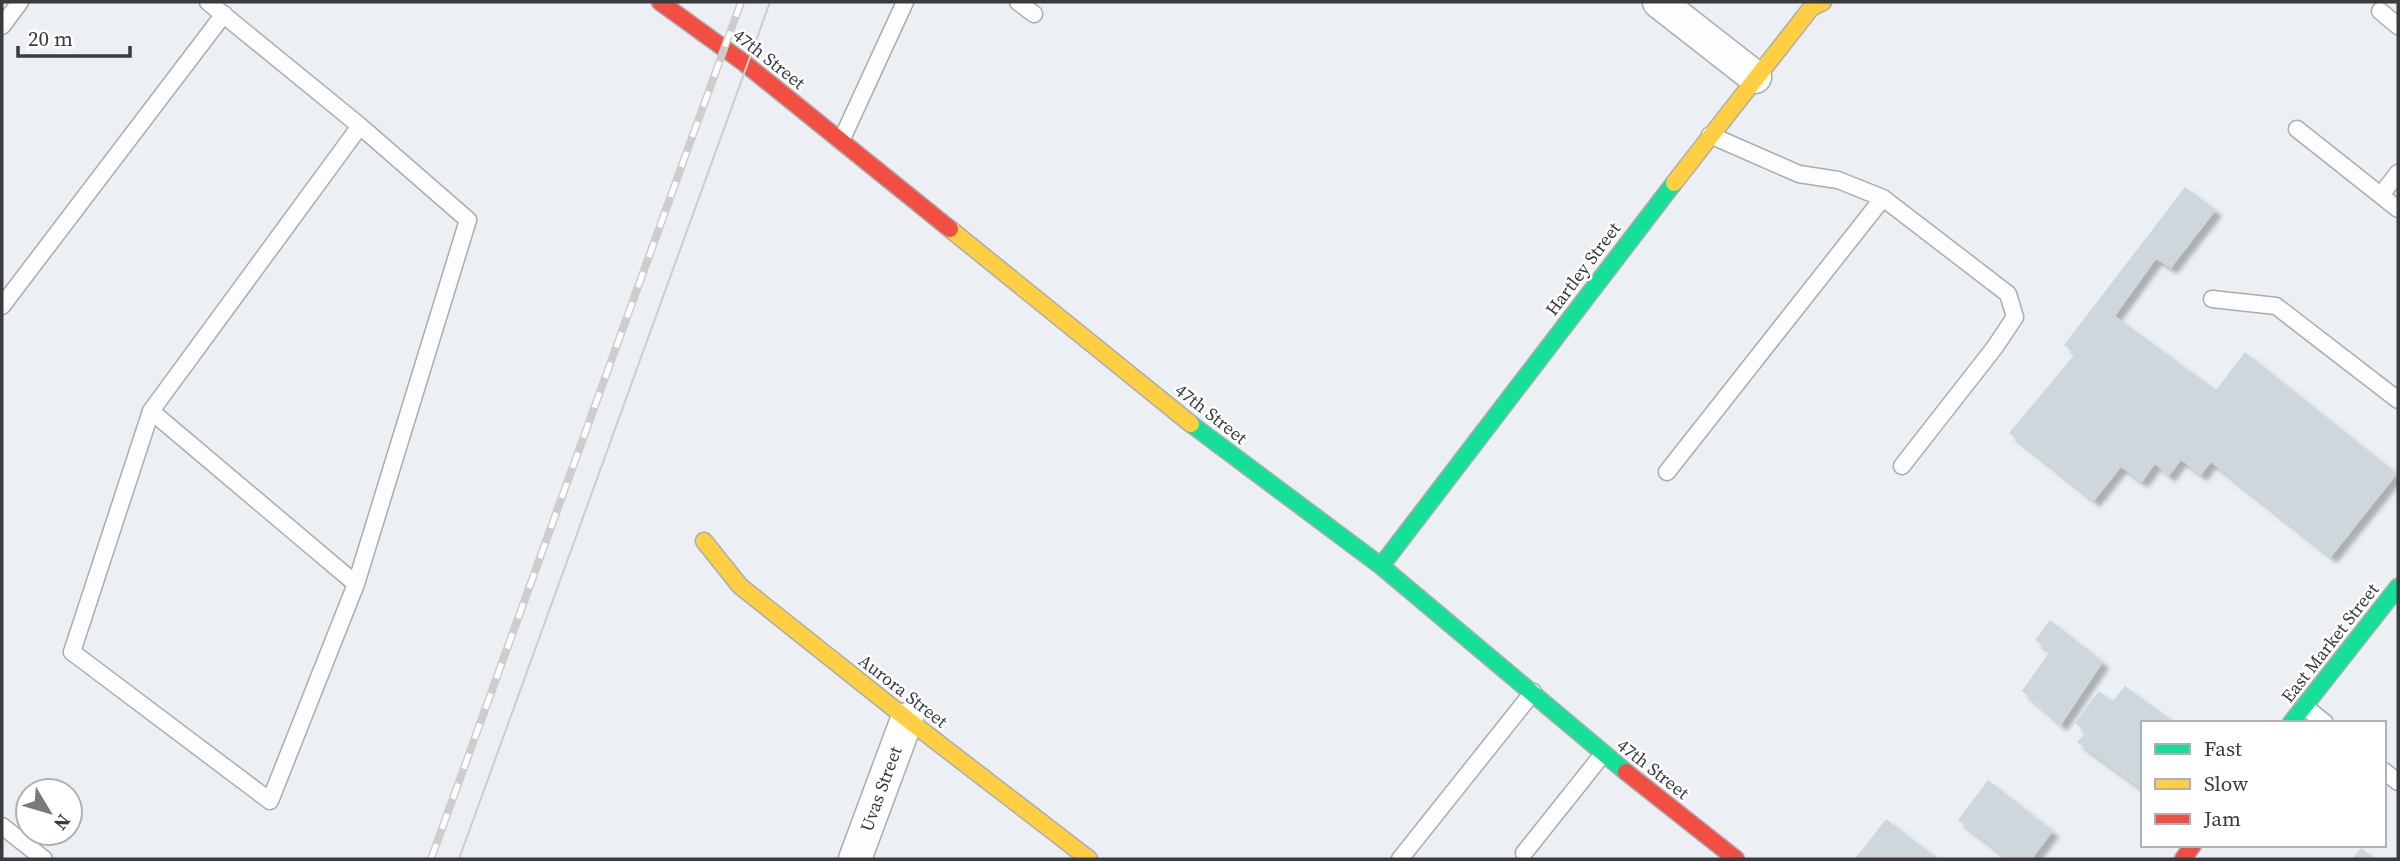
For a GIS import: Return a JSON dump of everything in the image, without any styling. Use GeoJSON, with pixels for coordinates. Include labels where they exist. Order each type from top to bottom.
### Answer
{"type":"FeatureCollection","features":[{"type":"Feature","properties":{"kind":"main road","name":"47th Street"},"geometry":{"type":"LineString","coordinates":[[660,2],[743,62],[1202,432],[1381,566],[1603,754],[1736,859]]}},
{"type":"Feature","properties":{"kind":"main road","name":"Hartley Street"},"geometry":{"type":"LineString","coordinates":[[1381,566],[1755,77],[1811,8],[1822,2]]}},
{"type":"Feature","properties":{"kind":"main road","name":"Aurora Street"},"geometry":{"type":"LineString","coordinates":[[704,541],[740,586],[906,719],[1089,859]]}},
{"type":"Feature","properties":{"kind":"main road","name":"East Market Street"},"geometry":{"type":"LineString","coordinates":[[2293,721],[2398,587]]}},
{"type":"Feature","properties":{"kind":"street"},"geometry":{"type":"LineString","coordinates":[[1659,2],[1755,77]]}},
{"type":"Feature","properties":{"kind":"street","name":"Uvas Street"},"geometry":{"type":"LineString","coordinates":[[855,859],[906,719]]}},
{"type":"Feature","properties":{"kind":"lane"},"geometry":{"type":"LineString","coordinates":[[2,26],[20,2]]}},
{"type":"Feature","properties":{"kind":"lane"},"geometry":{"type":"LineString","coordinates":[[208,2],[360,126],[468,220],[356,583],[270,801],[72,652],[151,411],[360,126]]}},
{"type":"Feature","properties":{"kind":"lane"},"geometry":{"type":"LineString","coordinates":[[841,141],[905,2]]}},
{"type":"Feature","properties":{"kind":"lane"},"geometry":{"type":"LineString","coordinates":[[1018,2],[1034,14]]}},
{"type":"Feature","properties":{"kind":"lane"},"geometry":{"type":"LineString","coordinates":[[2380,11],[2398,26]]}},
{"type":"Feature","properties":{"kind":"lane"},"geometry":{"type":"LineString","coordinates":[[2,306],[224,14]]}},
{"type":"Feature","properties":{"kind":"lane"},"geometry":{"type":"LineString","coordinates":[[2297,129],[2398,209]]}},
{"type":"Feature","properties":{"kind":"lane"},"geometry":{"type":"LineString","coordinates":[[1710,135],[1798,174],[1838,180],[1883,198],[2008,294],[2015,317],[1995,347],[1902,466]]}},
{"type":"Feature","properties":{"kind":"lane"},"geometry":{"type":"LineString","coordinates":[[2381,195],[2398,173]]}},
{"type":"Feature","properties":{"kind":"lane"},"geometry":{"type":"LineString","coordinates":[[1667,472],[1883,198]]}},
{"type":"Feature","properties":{"kind":"lane"},"geometry":{"type":"LineString","coordinates":[[2212,299],[2276,306],[2398,400]]}},
{"type":"Feature","properties":{"kind":"lane"},"geometry":{"type":"LineString","coordinates":[[151,411],[356,583]]}},
{"type":"Feature","properties":{"kind":"lane"},"geometry":{"type":"LineString","coordinates":[[1400,859],[1533,692]]}},
{"type":"Feature","properties":{"kind":"lane"},"geometry":{"type":"LineString","coordinates":[[2304,706],[2323,721]]}},
{"type":"Feature","properties":{"kind":"lane"},"geometry":{"type":"LineString","coordinates":[[1524,853],[1603,754]]}},
{"type":"Feature","properties":{"kind":"lane"},"geometry":{"type":"LineString","coordinates":[[2,827],[44,859]]}},
{"type":"Feature","properties":{"kind":"building"},"geometry":{"type":"Polygon","coordinates":[[[2185,187],[2216,210],[2171,268],[2156,259],[2115,316],[2216,390],[2245,352],[2397,474],[2331,557],[2211,462],[2201,475],[2181,460],[2169,476],[2155,464],[2142,482],[2121,467],[2094,501],[2009,433],[2075,354],[2064,345],[2185,187]]]}},
{"type":"Feature","properties":{"kind":"building"},"geometry":{"type":"Polygon","coordinates":[[[2050,620],[2103,662],[2061,725],[2022,691],[2050,651],[2035,640],[2050,620]]]}},
{"type":"Feature","properties":{"kind":"building"},"geometry":{"type":"Polygon","coordinates":[[[2125,686],[2172,721],[2141,721],[2141,789],[2077,742],[2086,732],[2075,723],[2099,691],[2113,701],[2125,686]]]}},
{"type":"Feature","properties":{"kind":"building"},"geometry":{"type":"Polygon","coordinates":[[[1988,780],[2053,831],[2032,859],[2008,859],[1958,820],[1988,780]]]}},
{"type":"Feature","properties":{"kind":"building"},"geometry":{"type":"Polygon","coordinates":[[[1886,819],[1938,859],[1855,859],[1886,819]]]}},
{"type":"Feature","properties":{"kind":"building"},"geometry":{"type":"Polygon","coordinates":[[[2361,848],[2375,859],[2352,859],[2361,848]]]}},
{"type":"Feature","properties":{"kind":"tram line"},"geometry":{"type":"LineString","coordinates":[[459,859],[770,2]]}},
{"type":"Feature","properties":{"kind":"railway"},"geometry":{"type":"LineString","coordinates":[[431,859],[741,2]]}},
{"type":"Feature","properties":{"kind":"traffic: fast"},"geometry":{"type":"LineString","coordinates":[[1381,566],[1674,183]]}},
{"type":"Feature","properties":{"kind":"traffic: fast"},"geometry":{"type":"LineString","coordinates":[[1191,424],[1381,566],[1626,772]]}},
{"type":"Feature","properties":{"kind":"traffic: fast"},"geometry":{"type":"LineString","coordinates":[[2293,721],[2398,587]]}},
{"type":"Feature","properties":{"kind":"traffic: slow"},"geometry":{"type":"LineString","coordinates":[[1674,183],[1811,8],[1823,2]]}},
{"type":"Feature","properties":{"kind":"traffic: slow"},"geometry":{"type":"LineString","coordinates":[[950,229],[1191,424]]}},
{"type":"Feature","properties":{"kind":"traffic: slow"},"geometry":{"type":"LineString","coordinates":[[704,541],[740,586],[1089,859]]}},
{"type":"Feature","properties":{"kind":"traffic: jam"},"geometry":{"type":"LineString","coordinates":[[660,2],[743,62],[950,229]]}},
{"type":"Feature","properties":{"kind":"traffic: jam"},"geometry":{"type":"LineString","coordinates":[[1626,772],[1736,859]]}},
{"type":"Feature","properties":{"kind":"traffic: jam"},"geometry":{"type":"LineString","coordinates":[[2183,859],[2192,847]]}}]}
